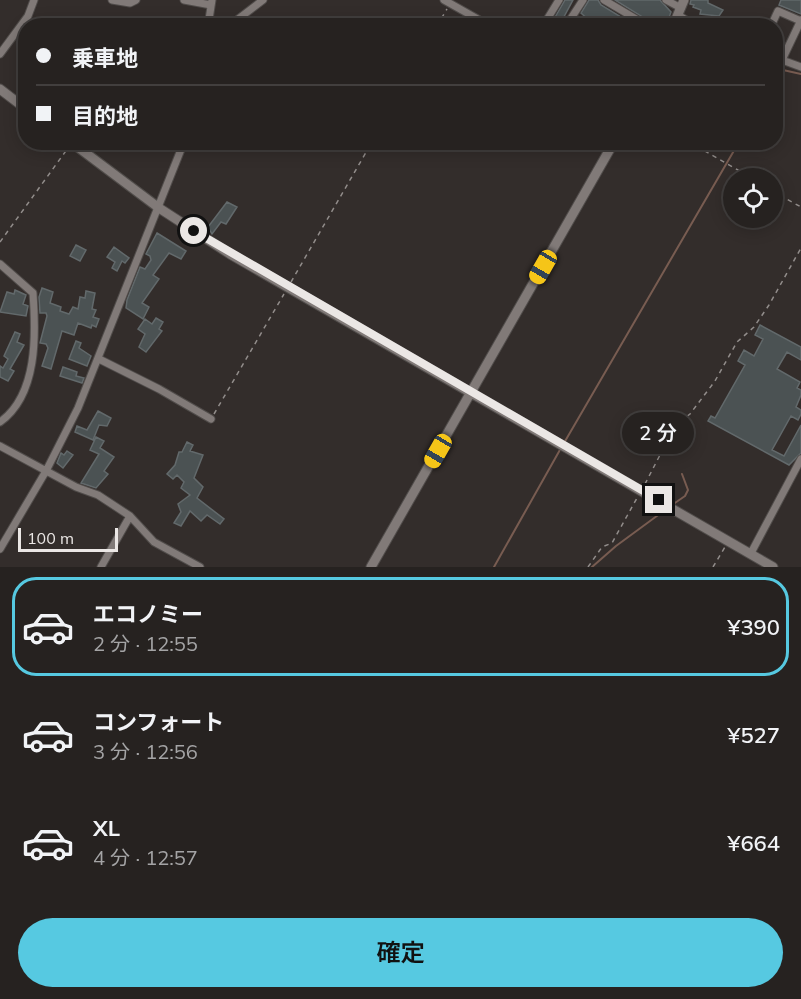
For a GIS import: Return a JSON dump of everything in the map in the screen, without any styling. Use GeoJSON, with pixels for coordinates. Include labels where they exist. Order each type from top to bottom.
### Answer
{"type":"FeatureCollection","features":[{"type":"Feature","properties":{"kind":"street"},"geometry":{"type":"LineString","coordinates":[[27,18],[34,0]]}},
{"type":"Feature","properties":{"kind":"street"},"geometry":{"type":"LineString","coordinates":[[112,0],[130,3],[136,0]]}},
{"type":"Feature","properties":{"kind":"street"},"geometry":{"type":"LineString","coordinates":[[184,0],[212,3],[209,18]]}},
{"type":"Feature","properties":{"kind":"street"},"geometry":{"type":"LineString","coordinates":[[239,18],[263,0]]}},
{"type":"Feature","properties":{"kind":"street"},"geometry":{"type":"LineString","coordinates":[[548,18],[559,0]]}},
{"type":"Feature","properties":{"kind":"street"},"geometry":{"type":"LineString","coordinates":[[572,17],[583,0]]}},
{"type":"Feature","properties":{"kind":"street"},"geometry":{"type":"LineString","coordinates":[[604,0],[634,18]]}},
{"type":"Feature","properties":{"kind":"street"},"geometry":{"type":"LineString","coordinates":[[666,0],[681,8]]}},
{"type":"Feature","properties":{"kind":"street"},"geometry":{"type":"LineString","coordinates":[[447,2],[476,18]]}},
{"type":"Feature","properties":{"kind":"street"},"geometry":{"type":"LineString","coordinates":[[774,18],[778,10],[801,21],[783,51]]}},
{"type":"Feature","properties":{"kind":"street"},"geometry":{"type":"LineString","coordinates":[[0,54],[18,30]]}},
{"type":"Feature","properties":{"kind":"street"},"geometry":{"type":"LineString","coordinates":[[783,60],[801,67]]}},
{"type":"Feature","properties":{"kind":"street"},"geometry":{"type":"LineString","coordinates":[[0,89],[18,102]]}},
{"type":"Feature","properties":{"kind":"street"},"geometry":{"type":"LineString","coordinates":[[80,150],[159,208],[288,287],[773,567]]}},
{"type":"Feature","properties":{"kind":"street"},"geometry":{"type":"LineString","coordinates":[[0,549],[46,471],[99,360],[181,150]]}},
{"type":"Feature","properties":{"kind":"street"},"geometry":{"type":"LineString","coordinates":[[371,567],[609,150]]}},
{"type":"Feature","properties":{"kind":"street"},"geometry":{"type":"LineString","coordinates":[[0,264],[33,293],[36,328],[30,370],[24,390],[8,416],[0,422]]}},
{"type":"Feature","properties":{"kind":"street"},"geometry":{"type":"LineString","coordinates":[[99,360],[159,389],[211,419]]}},
{"type":"Feature","properties":{"kind":"street"},"geometry":{"type":"LineString","coordinates":[[0,446],[98,495],[130,516],[154,542],[200,567]]}},
{"type":"Feature","properties":{"kind":"street"},"geometry":{"type":"LineString","coordinates":[[751,553],[801,459]]}},
{"type":"Feature","properties":{"kind":"street"},"geometry":{"type":"LineString","coordinates":[[101,567],[130,516]]}},
{"type":"Feature","properties":{"kind":"path"},"geometry":{"type":"LineString","coordinates":[[440,18],[447,2]]}},
{"type":"Feature","properties":{"kind":"path"},"geometry":{"type":"LineString","coordinates":[[0,242],[66,150]]}},
{"type":"Feature","properties":{"kind":"path"},"geometry":{"type":"LineString","coordinates":[[211,419],[367,150]]}},
{"type":"Feature","properties":{"kind":"path"},"geometry":{"type":"LineString","coordinates":[[703,150],[734,168]]}},
{"type":"Feature","properties":{"kind":"path"},"geometry":{"type":"LineString","coordinates":[[783,196],[801,207]]}},
{"type":"Feature","properties":{"kind":"path"},"geometry":{"type":"LineString","coordinates":[[588,567],[602,548],[612,543],[675,426],[690,414],[716,381],[737,342],[754,327],[769,305],[801,248]]}},
{"type":"Feature","properties":{"kind":"path"},"geometry":{"type":"LineString","coordinates":[[713,567],[729,541]]}},
{"type":"Feature","properties":{"kind":"building"},"geometry":{"type":"Polygon","coordinates":[[[565,0],[573,0],[563,18],[555,18],[565,0]]]}},
{"type":"Feature","properties":{"kind":"building"},"geometry":{"type":"Polygon","coordinates":[[[589,0],[598,0],[601,5],[623,18],[587,18],[581,13],[589,0]]]}},
{"type":"Feature","properties":{"kind":"building"},"geometry":{"type":"Polygon","coordinates":[[[615,0],[660,0],[671,12],[669,18],[644,18],[615,0]]]}},
{"type":"Feature","properties":{"kind":"building"},"geometry":{"type":"Polygon","coordinates":[[[691,0],[708,0],[708,3],[723,10],[719,16],[700,14],[701,10],[690,4],[691,0]]]}},
{"type":"Feature","properties":{"kind":"building"},"geometry":{"type":"Polygon","coordinates":[[[781,0],[801,0],[801,14],[779,5],[781,0]]]}},
{"type":"Feature","properties":{"kind":"building"},"geometry":{"type":"Polygon","coordinates":[[[227,202],[237,207],[226,224],[221,222],[212,234],[208,227],[227,202]]]}},
{"type":"Feature","properties":{"kind":"building"},"geometry":{"type":"Polygon","coordinates":[[[157,233],[186,251],[181,259],[169,253],[153,275],[159,279],[142,303],[149,307],[143,319],[126,308],[127,300],[140,267],[145,269],[151,260],[146,254],[157,233]]]}},
{"type":"Feature","properties":{"kind":"building"},"geometry":{"type":"Polygon","coordinates":[[[76,245],[86,250],[80,261],[70,256],[76,245]]]}},
{"type":"Feature","properties":{"kind":"building"},"geometry":{"type":"Polygon","coordinates":[[[114,247],[129,258],[125,263],[122,261],[117,271],[112,268],[115,262],[107,257],[114,247]]]}},
{"type":"Feature","properties":{"kind":"building"},"geometry":{"type":"Polygon","coordinates":[[[42,288],[53,292],[50,303],[61,307],[60,311],[69,314],[73,307],[78,309],[80,297],[85,298],[86,291],[95,293],[92,309],[96,310],[93,317],[99,319],[96,327],[92,325],[91,328],[78,323],[74,335],[62,331],[51,369],[42,366],[48,348],[46,344],[40,343],[47,316],[46,313],[40,313],[39,297],[42,288]]]}},
{"type":"Feature","properties":{"kind":"building"},"geometry":{"type":"Polygon","coordinates":[[[15,290],[26,295],[23,304],[28,306],[26,316],[0,312],[7,292],[14,294],[15,290]]]}},
{"type":"Feature","properties":{"kind":"building"},"geometry":{"type":"Polygon","coordinates":[[[156,318],[163,322],[159,329],[162,331],[146,352],[139,347],[145,334],[138,329],[145,319],[152,324],[156,318]]]}},
{"type":"Feature","properties":{"kind":"building"},"geometry":{"type":"Polygon","coordinates":[[[760,325],[801,347],[801,360],[787,352],[777,369],[800,382],[797,388],[801,390],[796,407],[801,410],[801,414],[798,420],[791,416],[772,450],[784,456],[801,425],[801,453],[789,465],[708,421],[711,416],[715,418],[745,365],[738,361],[744,350],[754,356],[763,339],[755,335],[760,325]]]}},
{"type":"Feature","properties":{"kind":"building"},"geometry":{"type":"Polygon","coordinates":[[[15,332],[20,334],[17,342],[24,345],[10,369],[14,371],[8,381],[0,377],[0,366],[3,368],[8,359],[4,356],[15,332]]]}},
{"type":"Feature","properties":{"kind":"building"},"geometry":{"type":"Polygon","coordinates":[[[76,341],[81,343],[79,348],[91,356],[87,366],[69,359],[76,341]]]}},
{"type":"Feature","properties":{"kind":"building"},"geometry":{"type":"Polygon","coordinates":[[[63,367],[77,372],[76,376],[84,378],[82,383],[60,376],[63,367]]]}},
{"type":"Feature","properties":{"kind":"building"},"geometry":{"type":"Polygon","coordinates":[[[98,411],[111,418],[107,426],[99,425],[93,440],[75,432],[77,426],[87,430],[98,411]]]}},
{"type":"Feature","properties":{"kind":"building"},"geometry":{"type":"Polygon","coordinates":[[[96,437],[104,441],[100,448],[114,457],[104,471],[108,474],[96,488],[81,483],[99,454],[90,450],[96,437]]]}},
{"type":"Feature","properties":{"kind":"building"},"geometry":{"type":"Polygon","coordinates":[[[187,442],[193,445],[190,451],[203,455],[194,478],[203,487],[197,498],[224,519],[220,524],[207,515],[201,521],[190,511],[181,526],[174,523],[181,512],[178,504],[190,495],[181,488],[184,482],[177,475],[173,479],[167,474],[175,465],[179,452],[182,452],[187,442]]]}},
{"type":"Feature","properties":{"kind":"building"},"geometry":{"type":"Polygon","coordinates":[[[67,451],[73,455],[63,468],[57,463],[61,453],[64,455],[67,451]]]}},
{"type":"Feature","properties":{"kind":"waterway"},"geometry":{"type":"LineString","coordinates":[[783,70],[801,74]]}},
{"type":"Feature","properties":{"kind":"waterway"},"geometry":{"type":"LineString","coordinates":[[564,443],[734,150]]}},
{"type":"Feature","properties":{"kind":"waterway"},"geometry":{"type":"LineString","coordinates":[[494,567],[561,448]]}},
{"type":"Feature","properties":{"kind":"waterway"},"geometry":{"type":"LineString","coordinates":[[672,505],[685,496],[688,490],[682,474]]}},
{"type":"Feature","properties":{"kind":"waterway"},"geometry":{"type":"LineString","coordinates":[[592,567],[665,510]]}},
{"type":"Feature","properties":{"kind":"route"},"geometry":{"type":"LineString","coordinates":[[194,231],[230,254],[659,500]]}}]}
